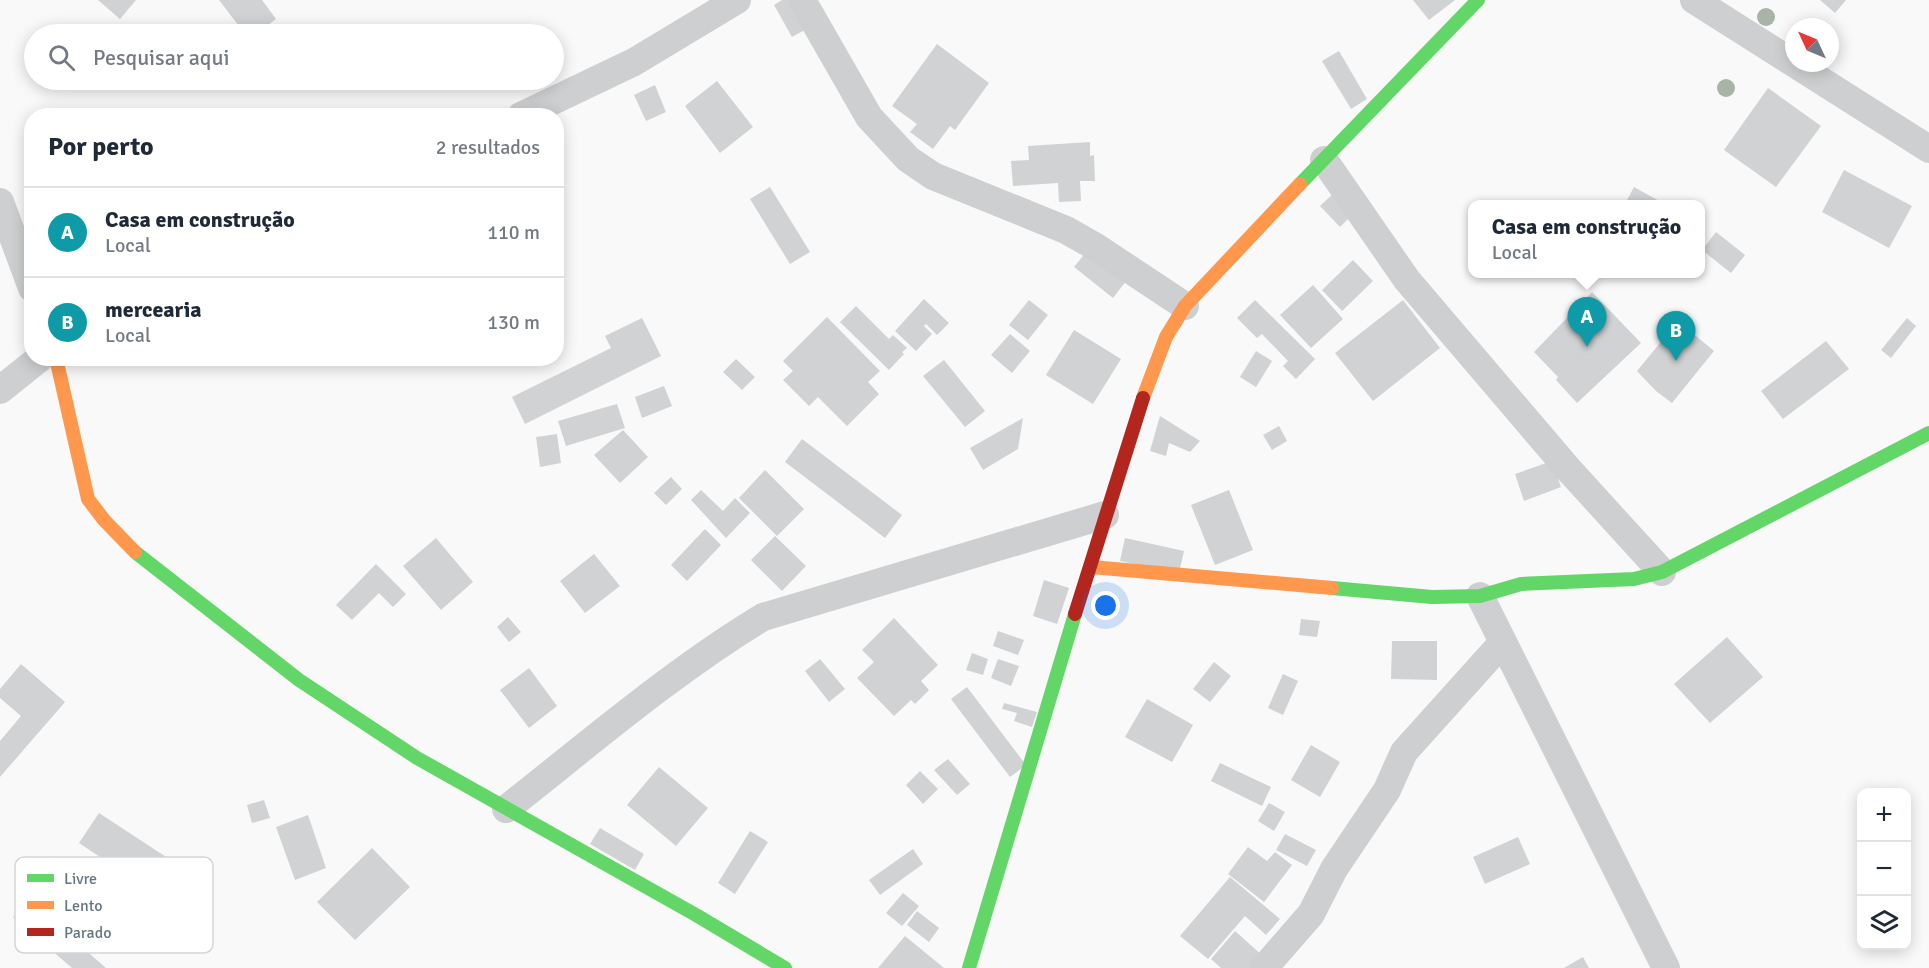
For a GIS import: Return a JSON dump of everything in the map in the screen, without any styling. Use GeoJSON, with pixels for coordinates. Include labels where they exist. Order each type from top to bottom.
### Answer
{"type":"FeatureCollection","features":[{"type":"Feature","properties":{"kind":"street"},"geometry":{"type":"LineString","coordinates":[[538,108],[634,62],[737,0]]}},
{"type":"Feature","properties":{"kind":"street"},"geometry":{"type":"LineString","coordinates":[[802,0],[869,117],[908,159],[933,176],[1066,230],[1096,247],[1185,306]]}},
{"type":"Feature","properties":{"kind":"street"},"geometry":{"type":"LineString","coordinates":[[969,968],[1105,515],[1150,377],[1166,337],[1185,306],[1220,267],[1478,0]]}},
{"type":"Feature","properties":{"kind":"street"},"geometry":{"type":"LineString","coordinates":[[1694,0],[1929,149]]}},
{"type":"Feature","properties":{"kind":"street"},"geometry":{"type":"LineString","coordinates":[[1324,160],[1407,280],[1570,471],[1662,572]]}},
{"type":"Feature","properties":{"kind":"street"},"geometry":{"type":"LineString","coordinates":[[0,202],[22,239]]}},
{"type":"Feature","properties":{"kind":"street"},"geometry":{"type":"LineString","coordinates":[[0,390],[30,366]]}},
{"type":"Feature","properties":{"kind":"street"},"geometry":{"type":"LineString","coordinates":[[58,366],[88,499],[129,547],[299,680],[417,758],[696,915],[785,968]]}},
{"type":"Feature","properties":{"kind":"street"},"geometry":{"type":"LineString","coordinates":[[1091,567],[1432,597],[1480,596],[1521,584],[1555,580],[1634,579],[1662,572],[1929,433]]}},
{"type":"Feature","properties":{"kind":"street"},"geometry":{"type":"LineString","coordinates":[[506,809],[675,674],[763,617],[1105,515]]}},
{"type":"Feature","properties":{"kind":"street"},"geometry":{"type":"LineString","coordinates":[[1480,596],[1665,968]]}},
{"type":"Feature","properties":{"kind":"street"},"geometry":{"type":"LineString","coordinates":[[1264,968],[1311,914],[1334,869],[1387,790],[1404,752],[1503,642]]}},
{"type":"Feature","properties":{"kind":"building"},"geometry":{"type":"Polygon","coordinates":[[[98,0],[136,0],[120,19],[98,0]]]}},
{"type":"Feature","properties":{"kind":"building"},"geometry":{"type":"Polygon","coordinates":[[[219,0],[262,0],[276,19],[269,24],[237,24],[219,0]]]}},
{"type":"Feature","properties":{"kind":"building"},"geometry":{"type":"Polygon","coordinates":[[[782,0],[796,0],[810,27],[792,37],[774,5],[782,0]]]}},
{"type":"Feature","properties":{"kind":"building"},"geometry":{"type":"Polygon","coordinates":[[[1413,0],[1455,0],[1429,20],[1413,0]]]}},
{"type":"Feature","properties":{"kind":"building"},"geometry":{"type":"Polygon","coordinates":[[[1820,0],[1846,0],[1835,13],[1820,0]]]}},
{"type":"Feature","properties":{"kind":"building"},"geometry":{"type":"Polygon","coordinates":[[[937,44],[989,83],[955,130],[950,126],[933,149],[910,132],[917,124],[892,106],[937,44]]]}},
{"type":"Feature","properties":{"kind":"building"},"geometry":{"type":"Polygon","coordinates":[[[1339,51],[1367,99],[1351,109],[1322,61],[1339,51]]]}},
{"type":"Feature","properties":{"kind":"building"},"geometry":{"type":"Polygon","coordinates":[[[717,81],[753,127],[720,153],[685,106],[717,81]]]}},
{"type":"Feature","properties":{"kind":"building"},"geometry":{"type":"Polygon","coordinates":[[[655,85],[666,112],[646,121],[634,95],[655,85]]]}},
{"type":"Feature","properties":{"kind":"building"},"geometry":{"type":"Polygon","coordinates":[[[1768,88],[1821,126],[1776,187],[1724,150],[1768,88]]]}},
{"type":"Feature","properties":{"kind":"building"},"geometry":{"type":"Polygon","coordinates":[[[1090,142],[1090,156],[1094,155],[1095,181],[1080,181],[1081,201],[1059,202],[1058,183],[1013,186],[1011,161],[1029,160],[1028,146],[1090,142]]]}},
{"type":"Feature","properties":{"kind":"building"},"geometry":{"type":"Polygon","coordinates":[[[1844,170],[1912,206],[1889,248],[1822,212],[1844,170]]]}},
{"type":"Feature","properties":{"kind":"building"},"geometry":{"type":"Polygon","coordinates":[[[770,187],[810,252],[790,264],[750,199],[770,187]]]}},
{"type":"Feature","properties":{"kind":"building"},"geometry":{"type":"Polygon","coordinates":[[[1634,187],[1657,200],[1627,200],[1634,187]]]}},
{"type":"Feature","properties":{"kind":"building"},"geometry":{"type":"Polygon","coordinates":[[[1336,191],[1355,212],[1340,227],[1320,206],[1336,191]]]}},
{"type":"Feature","properties":{"kind":"building"},"geometry":{"type":"Polygon","coordinates":[[[1716,232],[1745,255],[1731,273],[1705,252],[1705,246],[1716,232]]]}},
{"type":"Feature","properties":{"kind":"building"},"geometry":{"type":"Polygon","coordinates":[[[1091,246],[1130,276],[1113,298],[1074,267],[1091,246]]]}},
{"type":"Feature","properties":{"kind":"building"},"geometry":{"type":"Polygon","coordinates":[[[1353,260],[1373,281],[1342,311],[1322,290],[1353,260]]]}},
{"type":"Feature","properties":{"kind":"building"},"geometry":{"type":"Polygon","coordinates":[[[1313,285],[1343,319],[1311,348],[1280,315],[1313,285]]]}},
{"type":"Feature","properties":{"kind":"building"},"geometry":{"type":"Polygon","coordinates":[[[1592,292],[1641,343],[1577,403],[1556,380],[1558,377],[1534,352],[1592,292]]]}},
{"type":"Feature","properties":{"kind":"building"},"geometry":{"type":"Polygon","coordinates":[[[924,299],[949,323],[937,335],[926,324],[924,326],[932,334],[916,351],[895,331],[924,299]]]}},
{"type":"Feature","properties":{"kind":"building"},"geometry":{"type":"Polygon","coordinates":[[[1029,300],[1048,315],[1028,340],[1009,325],[1029,300]]]}},
{"type":"Feature","properties":{"kind":"building"},"geometry":{"type":"Polygon","coordinates":[[[1255,300],[1315,359],[1296,379],[1283,366],[1288,361],[1262,334],[1257,338],[1237,318],[1255,300]]]}},
{"type":"Feature","properties":{"kind":"building"},"geometry":{"type":"Polygon","coordinates":[[[1403,300],[1440,348],[1373,401],[1335,353],[1403,300]]]}},
{"type":"Feature","properties":{"kind":"building"},"geometry":{"type":"Polygon","coordinates":[[[856,306],[889,339],[893,335],[907,348],[889,370],[840,322],[856,306]]]}},
{"type":"Feature","properties":{"kind":"building"},"geometry":{"type":"Polygon","coordinates":[[[827,317],[880,371],[868,382],[879,394],[847,426],[818,397],[809,406],[783,380],[793,371],[783,361],[827,317]]]}},
{"type":"Feature","properties":{"kind":"building"},"geometry":{"type":"Polygon","coordinates":[[[642,318],[661,356],[525,424],[512,397],[611,348],[605,336],[642,318]]]}},
{"type":"Feature","properties":{"kind":"building"},"geometry":{"type":"Polygon","coordinates":[[[1907,318],[1916,326],[1891,358],[1881,350],[1907,318]]]}},
{"type":"Feature","properties":{"kind":"building"},"geometry":{"type":"Polygon","coordinates":[[[1678,321],[1714,351],[1672,403],[1656,391],[1637,371],[1678,321]]]}},
{"type":"Feature","properties":{"kind":"building"},"geometry":{"type":"Polygon","coordinates":[[[1074,330],[1121,359],[1093,404],[1046,375],[1074,330]]]}},
{"type":"Feature","properties":{"kind":"building"},"geometry":{"type":"Polygon","coordinates":[[[1010,334],[1030,351],[1012,373],[991,355],[1010,334]]]}},
{"type":"Feature","properties":{"kind":"building"},"geometry":{"type":"Polygon","coordinates":[[[1826,341],[1849,369],[1783,419],[1761,391],[1826,341]]]}},
{"type":"Feature","properties":{"kind":"building"},"geometry":{"type":"Polygon","coordinates":[[[1256,351],[1272,361],[1256,387],[1240,377],[1256,351]]]}},
{"type":"Feature","properties":{"kind":"building"},"geometry":{"type":"Polygon","coordinates":[[[736,359],[755,377],[742,390],[723,372],[736,359]]]}},
{"type":"Feature","properties":{"kind":"building"},"geometry":{"type":"Polygon","coordinates":[[[944,360],[985,411],[965,427],[923,376],[944,360]]]}},
{"type":"Feature","properties":{"kind":"building"},"geometry":{"type":"Polygon","coordinates":[[[664,386],[672,406],[642,418],[635,397],[664,386]]]}},
{"type":"Feature","properties":{"kind":"building"},"geometry":{"type":"Polygon","coordinates":[[[617,404],[625,428],[566,446],[558,421],[617,404]]]}},
{"type":"Feature","properties":{"kind":"building"},"geometry":{"type":"Polygon","coordinates":[[[1160,416],[1200,441],[1190,452],[1169,443],[1166,456],[1150,451],[1160,416]]]}},
{"type":"Feature","properties":{"kind":"building"},"geometry":{"type":"Polygon","coordinates":[[[1023,418],[1018,449],[983,470],[970,448],[1023,418]]]}},
{"type":"Feature","properties":{"kind":"building"},"geometry":{"type":"Polygon","coordinates":[[[1279,426],[1287,441],[1272,450],[1263,435],[1279,426]]]}},
{"type":"Feature","properties":{"kind":"building"},"geometry":{"type":"Polygon","coordinates":[[[623,430],[648,457],[620,483],[594,455],[623,430]]]}},
{"type":"Feature","properties":{"kind":"building"},"geometry":{"type":"Polygon","coordinates":[[[557,434],[561,463],[540,467],[536,437],[557,434]]]}},
{"type":"Feature","properties":{"kind":"building"},"geometry":{"type":"Polygon","coordinates":[[[802,439],[902,515],[885,538],[785,462],[802,439]]]}},
{"type":"Feature","properties":{"kind":"building"},"geometry":{"type":"Polygon","coordinates":[[[1552,461],[1561,487],[1524,501],[1515,474],[1552,461]]]}},
{"type":"Feature","properties":{"kind":"building"},"geometry":{"type":"Polygon","coordinates":[[[765,470],[804,509],[777,536],[739,498],[765,470]]]}},
{"type":"Feature","properties":{"kind":"building"},"geometry":{"type":"Polygon","coordinates":[[[671,477],[682,489],[666,505],[654,493],[671,477]]]}},
{"type":"Feature","properties":{"kind":"building"},"geometry":{"type":"Polygon","coordinates":[[[701,490],[723,511],[735,498],[750,513],[726,538],[691,500],[701,490]]]}},
{"type":"Feature","properties":{"kind":"building"},"geometry":{"type":"Polygon","coordinates":[[[1229,490],[1253,550],[1215,565],[1191,505],[1229,490]]]}},
{"type":"Feature","properties":{"kind":"building"},"geometry":{"type":"Polygon","coordinates":[[[705,529],[721,545],[687,581],[671,565],[705,529]]]}},
{"type":"Feature","properties":{"kind":"building"},"geometry":{"type":"Polygon","coordinates":[[[775,536],[806,566],[782,591],[751,560],[775,536]]]}},
{"type":"Feature","properties":{"kind":"building"},"geometry":{"type":"Polygon","coordinates":[[[436,538],[473,582],[441,610],[403,566],[436,538]]]}},
{"type":"Feature","properties":{"kind":"building"},"geometry":{"type":"Polygon","coordinates":[[[1125,538],[1184,551],[1179,573],[1120,561],[1125,538]]]}},
{"type":"Feature","properties":{"kind":"building"},"geometry":{"type":"Polygon","coordinates":[[[594,554],[620,586],[585,613],[560,581],[594,554]]]}},
{"type":"Feature","properties":{"kind":"building"},"geometry":{"type":"Polygon","coordinates":[[[376,564],[406,594],[393,607],[379,593],[352,620],[336,605],[376,564]]]}},
{"type":"Feature","properties":{"kind":"building"},"geometry":{"type":"Polygon","coordinates":[[[1044,580],[1069,588],[1057,624],[1033,616],[1044,580]]]}},
{"type":"Feature","properties":{"kind":"building"},"geometry":{"type":"Polygon","coordinates":[[[508,617],[521,632],[509,642],[497,627],[508,617]]]}},
{"type":"Feature","properties":{"kind":"building"},"geometry":{"type":"Polygon","coordinates":[[[894,618],[938,665],[921,681],[929,690],[915,704],[911,700],[894,716],[857,678],[874,662],[862,650],[894,618]]]}},
{"type":"Feature","properties":{"kind":"building"},"geometry":{"type":"Polygon","coordinates":[[[1301,619],[1320,621],[1317,637],[1299,635],[1301,619]]]}},
{"type":"Feature","properties":{"kind":"building"},"geometry":{"type":"Polygon","coordinates":[[[998,631],[1024,640],[1018,655],[993,646],[998,631]]]}},
{"type":"Feature","properties":{"kind":"building"},"geometry":{"type":"Polygon","coordinates":[[[1727,637],[1763,677],[1710,723],[1674,684],[1727,637]]]}},
{"type":"Feature","properties":{"kind":"building"},"geometry":{"type":"Polygon","coordinates":[[[1392,641],[1437,641],[1437,680],[1391,679],[1392,641]]]}},
{"type":"Feature","properties":{"kind":"building"},"geometry":{"type":"Polygon","coordinates":[[[972,653],[988,659],[983,675],[966,670],[972,653]]]}},
{"type":"Feature","properties":{"kind":"building"},"geometry":{"type":"Polygon","coordinates":[[[820,659],[845,689],[829,702],[805,671],[820,659]]]}},
{"type":"Feature","properties":{"kind":"building"},"geometry":{"type":"Polygon","coordinates":[[[998,659],[1019,666],[1011,686],[991,678],[998,659]]]}},
{"type":"Feature","properties":{"kind":"building"},"geometry":{"type":"Polygon","coordinates":[[[1214,662],[1231,676],[1210,702],[1193,689],[1214,662]]]}},
{"type":"Feature","properties":{"kind":"building"},"geometry":{"type":"Polygon","coordinates":[[[21,664],[65,702],[0,777],[0,741],[21,716],[0,698],[0,689],[21,664]]]}},
{"type":"Feature","properties":{"kind":"building"},"geometry":{"type":"Polygon","coordinates":[[[529,668],[557,706],[529,728],[500,690],[529,668]]]}},
{"type":"Feature","properties":{"kind":"building"},"geometry":{"type":"Polygon","coordinates":[[[1283,674],[1298,681],[1283,715],[1268,708],[1283,674]]]}},
{"type":"Feature","properties":{"kind":"building"},"geometry":{"type":"Polygon","coordinates":[[[967,687],[1026,765],[1010,777],[951,699],[967,687]]]}},
{"type":"Feature","properties":{"kind":"building"},"geometry":{"type":"Polygon","coordinates":[[[1147,699],[1193,725],[1172,762],[1125,737],[1147,699]]]}},
{"type":"Feature","properties":{"kind":"building"},"geometry":{"type":"Polygon","coordinates":[[[1004,703],[1037,712],[1032,727],[1014,721],[1017,713],[1002,709],[1004,703]]]}},
{"type":"Feature","properties":{"kind":"building"},"geometry":{"type":"Polygon","coordinates":[[[1311,745],[1340,762],[1320,797],[1291,780],[1311,745]]]}},
{"type":"Feature","properties":{"kind":"building"},"geometry":{"type":"Polygon","coordinates":[[[948,759],[970,784],[957,795],[934,770],[948,759]]]}},
{"type":"Feature","properties":{"kind":"building"},"geometry":{"type":"Polygon","coordinates":[[[1220,763],[1271,787],[1262,806],[1211,781],[1220,763]]]}},
{"type":"Feature","properties":{"kind":"building"},"geometry":{"type":"Polygon","coordinates":[[[659,767],[708,808],[676,846],[627,805],[659,767]]]}},
{"type":"Feature","properties":{"kind":"building"},"geometry":{"type":"Polygon","coordinates":[[[920,771],[938,789],[923,804],[906,785],[920,771]]]}},
{"type":"Feature","properties":{"kind":"building"},"geometry":{"type":"Polygon","coordinates":[[[264,800],[270,818],[252,823],[247,805],[264,800]]]}},
{"type":"Feature","properties":{"kind":"building"},"geometry":{"type":"Polygon","coordinates":[[[1269,803],[1285,812],[1274,831],[1258,821],[1269,803]]]}},
{"type":"Feature","properties":{"kind":"building"},"geometry":{"type":"Polygon","coordinates":[[[99,813],[166,857],[100,857],[79,843],[99,813]]]}},
{"type":"Feature","properties":{"kind":"building"},"geometry":{"type":"Polygon","coordinates":[[[308,815],[326,868],[295,880],[276,827],[308,815]]]}},
{"type":"Feature","properties":{"kind":"building"},"geometry":{"type":"Polygon","coordinates":[[[600,828],[644,854],[635,870],[590,844],[600,828]]]}},
{"type":"Feature","properties":{"kind":"building"},"geometry":{"type":"Polygon","coordinates":[[[750,831],[768,842],[735,894],[718,883],[750,831]]]}},
{"type":"Feature","properties":{"kind":"building"},"geometry":{"type":"Polygon","coordinates":[[[1285,834],[1316,850],[1307,866],[1276,850],[1285,834]]]}},
{"type":"Feature","properties":{"kind":"building"},"geometry":{"type":"Polygon","coordinates":[[[1518,837],[1530,864],[1485,884],[1473,857],[1518,837]]]}},
{"type":"Feature","properties":{"kind":"building"},"geometry":{"type":"Polygon","coordinates":[[[1248,847],[1267,861],[1275,852],[1292,865],[1264,902],[1228,874],[1248,847]]]}},
{"type":"Feature","properties":{"kind":"building"},"geometry":{"type":"Polygon","coordinates":[[[372,848],[410,887],[355,940],[317,902],[372,848]]]}},
{"type":"Feature","properties":{"kind":"building"},"geometry":{"type":"Polygon","coordinates":[[[913,849],[923,864],[880,895],[869,880],[913,849]]]}},
{"type":"Feature","properties":{"kind":"building"},"geometry":{"type":"Polygon","coordinates":[[[1230,877],[1280,919],[1266,935],[1245,916],[1208,959],[1180,936],[1230,877]]]}},
{"type":"Feature","properties":{"kind":"building"},"geometry":{"type":"Polygon","coordinates":[[[903,893],[919,906],[902,926],[886,913],[903,893]]]}},
{"type":"Feature","properties":{"kind":"building"},"geometry":{"type":"Polygon","coordinates":[[[917,911],[939,928],[929,942],[907,925],[917,911]]]}},
{"type":"Feature","properties":{"kind":"building"},"geometry":{"type":"Polygon","coordinates":[[[1235,931],[1263,956],[1253,968],[1221,968],[1211,959],[1235,931]]]}},
{"type":"Feature","properties":{"kind":"building"},"geometry":{"type":"Polygon","coordinates":[[[905,936],[944,968],[878,968],[905,936]]]}},
{"type":"Feature","properties":{"kind":"building"},"geometry":{"type":"Polygon","coordinates":[[[55,953],[89,953],[106,968],[72,968],[55,953]]]}},
{"type":"Feature","properties":{"kind":"building"},"geometry":{"type":"Polygon","coordinates":[[[1583,957],[1589,968],[1564,968],[1583,957]]]}},
{"type":"Feature","properties":{"kind":"traffic: fast"},"geometry":{"type":"LineString","coordinates":[[1300,184],[1478,0]]}},
{"type":"Feature","properties":{"kind":"traffic: fast"},"geometry":{"type":"LineString","coordinates":[[1332,588],[1432,597],[1480,596],[1521,584],[1634,579],[1662,572],[1929,433]]}},
{"type":"Feature","properties":{"kind":"traffic: fast"},"geometry":{"type":"LineString","coordinates":[[135,552],[299,680],[417,758],[696,915],[785,968]]}},
{"type":"Feature","properties":{"kind":"traffic: fast"},"geometry":{"type":"LineString","coordinates":[[969,968],[1075,614]]}},
{"type":"Feature","properties":{"kind":"traffic: slow"},"geometry":{"type":"LineString","coordinates":[[1143,398],[1166,337],[1185,306],[1300,184]]}},
{"type":"Feature","properties":{"kind":"traffic: slow"},"geometry":{"type":"LineString","coordinates":[[58,366],[88,499],[104,520],[135,552]]}},
{"type":"Feature","properties":{"kind":"traffic: slow"},"geometry":{"type":"LineString","coordinates":[[1091,567],[1332,588]]}},
{"type":"Feature","properties":{"kind":"traffic: jam"},"geometry":{"type":"LineString","coordinates":[[1075,614],[1143,398]]}},
{"type":"Feature","properties":{"kind":"place","name":"Casa em construção"},"geometry":{"type":"Point","coordinates":[1587,347]}},
{"type":"Feature","properties":{"kind":"place","name":"mercearia"},"geometry":{"type":"Point","coordinates":[1676,361]}}]}
